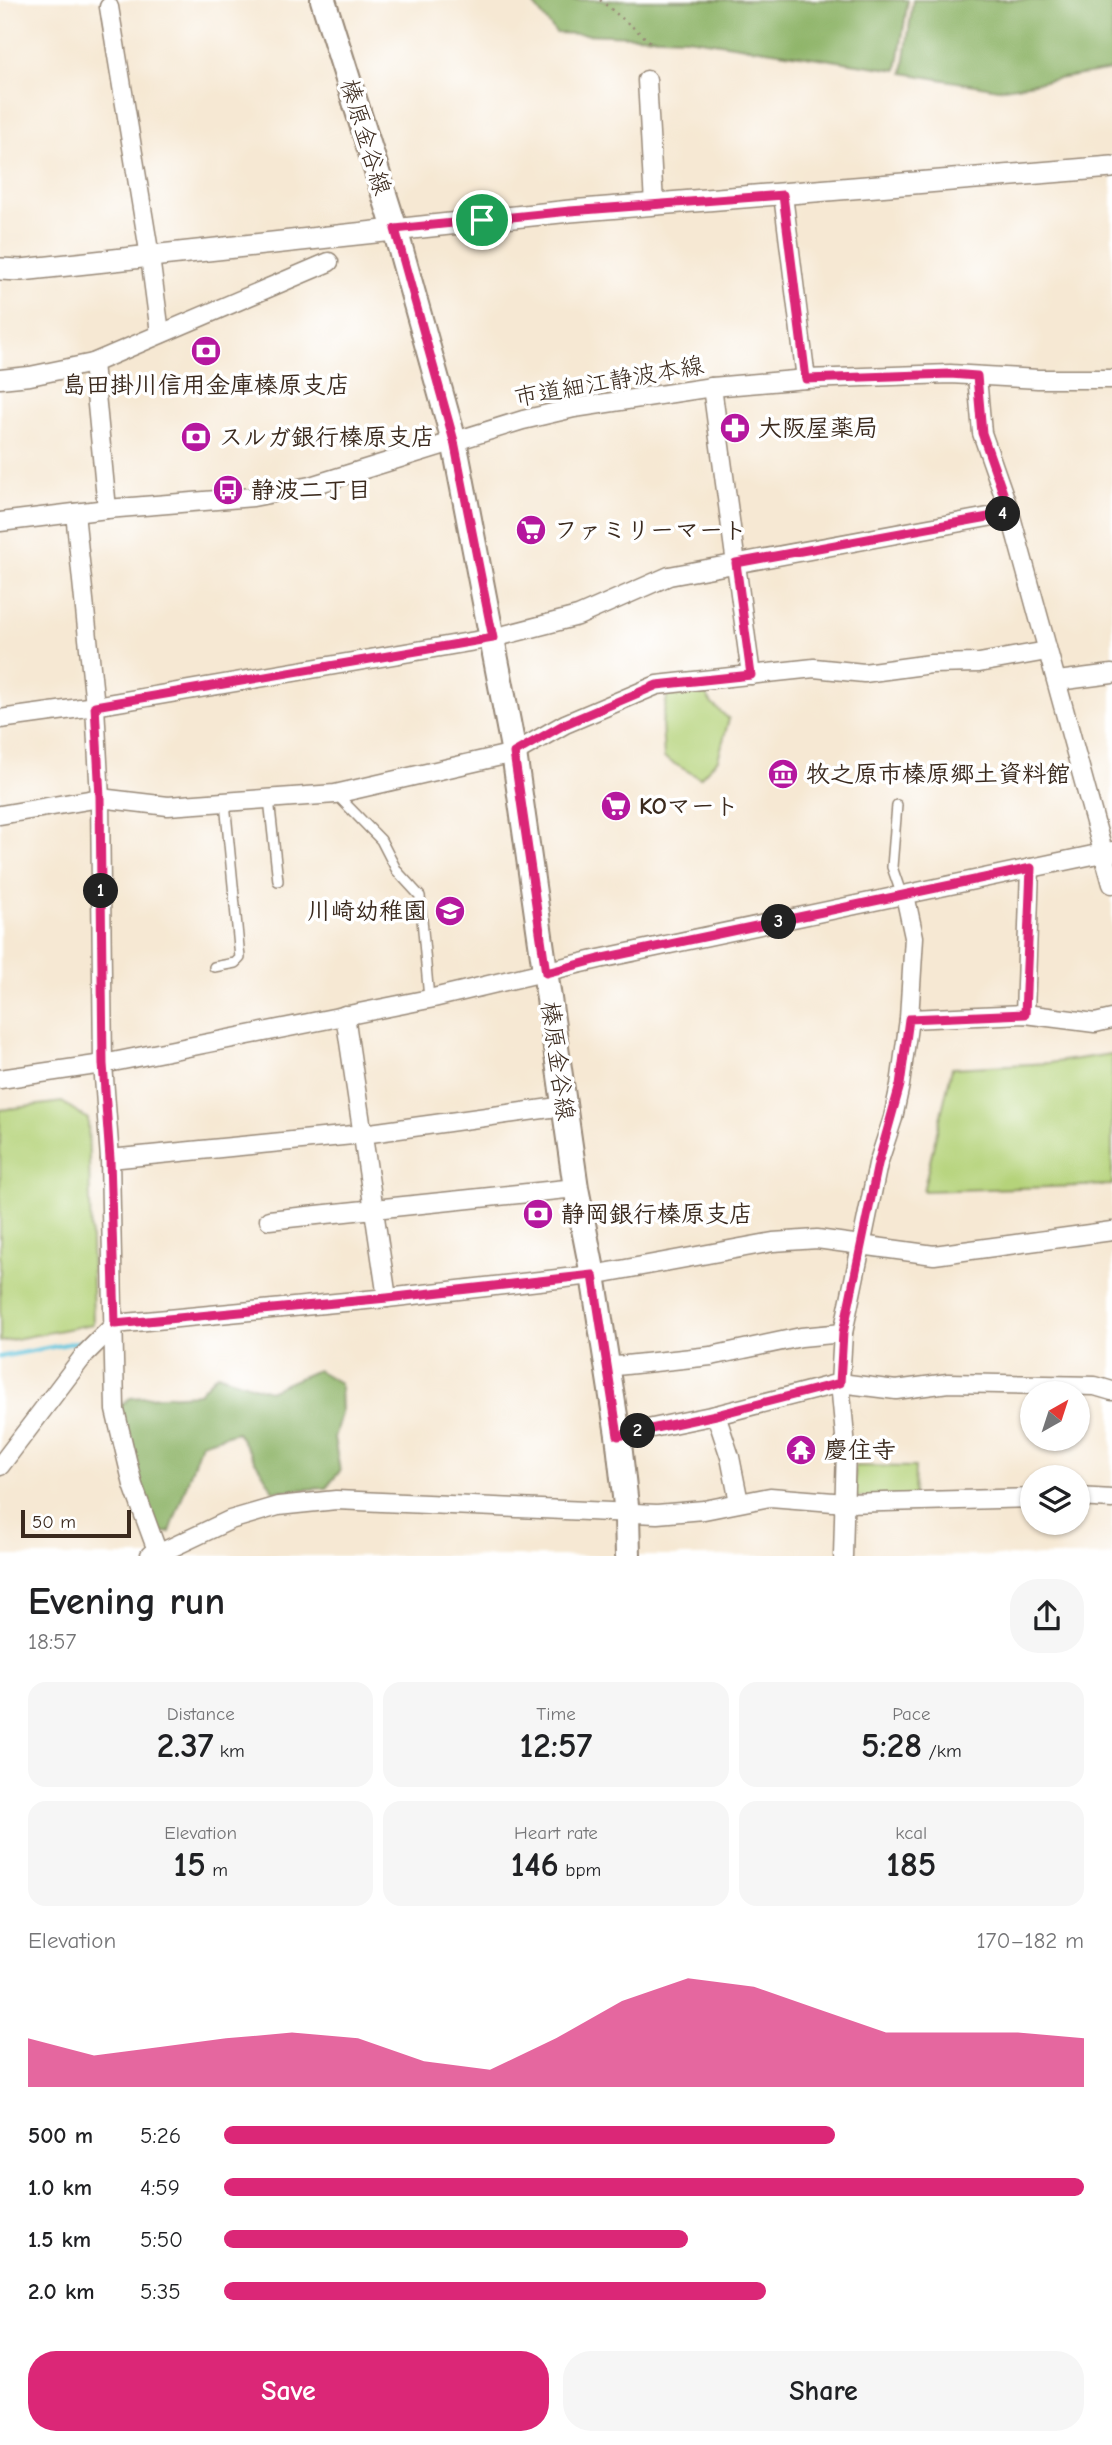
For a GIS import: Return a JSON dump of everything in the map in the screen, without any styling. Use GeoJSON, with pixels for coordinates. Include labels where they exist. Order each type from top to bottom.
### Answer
{"type":"FeatureCollection","features":[{"type":"Feature","properties":{"kind":"main road","name":"榛原金谷線"},"geometry":{"type":"LineString","coordinates":[[323,0],[395,229],[454,441],[493,638],[514,753],[576,1188],[593,1275],[618,1436],[627,1514],[628,1556]]}},
{"type":"Feature","properties":{"kind":"street"},"geometry":{"type":"LineString","coordinates":[[109,6],[160,333]]}},
{"type":"Feature","properties":{"kind":"street"},"geometry":{"type":"LineString","coordinates":[[647,80],[654,204]]}},
{"type":"Feature","properties":{"kind":"street"},"geometry":{"type":"LineString","coordinates":[[0,269],[21,270],[654,204],[1112,167]]}},
{"type":"Feature","properties":{"kind":"street"},"geometry":{"type":"LineString","coordinates":[[783,195],[806,379]]}},
{"type":"Feature","properties":{"kind":"street"},"geometry":{"type":"LineString","coordinates":[[0,379],[30,376],[93,363],[329,262]]}},
{"type":"Feature","properties":{"kind":"street"},"geometry":{"type":"LineString","coordinates":[[93,363],[107,509]]}},
{"type":"Feature","properties":{"kind":"street","name":"市道細江静波本線"},"geometry":{"type":"LineString","coordinates":[[0,522],[107,509],[253,497],[310,486],[523,419],[574,408],[712,387],[806,379],[950,374],[1038,379],[1112,379]]}},
{"type":"Feature","properties":{"kind":"street"},"geometry":{"type":"LineString","coordinates":[[977,376],[982,433],[1010,513],[1047,650],[1108,852],[1112,884]]}},
{"type":"Feature","properties":{"kind":"street"},"geometry":{"type":"LineString","coordinates":[[712,387],[751,675]]}},
{"type":"Feature","properties":{"kind":"street"},"geometry":{"type":"LineString","coordinates":[[75,513],[95,706],[100,797],[103,1064],[110,1159],[115,1409],[133,1485],[154,1555],[230,1520],[278,1506],[336,1500],[657,1514],[704,1510],[770,1497],[846,1503],[1020,1498]]}},
{"type":"Feature","properties":{"kind":"street"},"geometry":{"type":"LineString","coordinates":[[0,719],[95,706],[493,638],[578,616],[669,576],[1010,513]]}},
{"type":"Feature","properties":{"kind":"street"},"geometry":{"type":"LineString","coordinates":[[0,815],[100,797],[168,806],[336,794],[514,753],[565,724],[657,685],[814,668],[864,673],[931,664],[979,663],[1047,650]]}},
{"type":"Feature","properties":{"kind":"street"},"geometry":{"type":"LineString","coordinates":[[1058,681],[1112,674]]}},
{"type":"Feature","properties":{"kind":"street"},"geometry":{"type":"LineString","coordinates":[[0,1079],[103,1064],[429,999],[599,959],[1108,852]]}},
{"type":"Feature","properties":{"kind":"street"},"geometry":{"type":"LineString","coordinates":[[1025,1014],[1031,868]]}},
{"type":"Feature","properties":{"kind":"street"},"geometry":{"type":"LineString","coordinates":[[843,1556],[846,1447],[840,1383],[843,1333],[878,1164],[900,1085],[909,1019],[914,937],[903,895]]}},
{"type":"Feature","properties":{"kind":"street"},"geometry":{"type":"LineString","coordinates":[[909,1019],[1025,1014],[1095,1023],[1112,1019]]}},
{"type":"Feature","properties":{"kind":"street"},"geometry":{"type":"LineString","coordinates":[[345,1015],[387,1298]]}},
{"type":"Feature","properties":{"kind":"street"},"geometry":{"type":"LineString","coordinates":[[110,1159],[363,1134],[565,1106]]}},
{"type":"Feature","properties":{"kind":"street"},"geometry":{"type":"LineString","coordinates":[[269,1220],[576,1188]]}},
{"type":"Feature","properties":{"kind":"street"},"geometry":{"type":"LineString","coordinates":[[0,1466],[86,1354],[115,1324],[593,1275],[773,1242],[817,1239],[934,1255],[1112,1231]]}},
{"type":"Feature","properties":{"kind":"street"},"geometry":{"type":"LineString","coordinates":[[607,1367],[711,1356],[801,1337],[843,1333]]}},
{"type":"Feature","properties":{"kind":"street"},"geometry":{"type":"LineString","coordinates":[[618,1436],[716,1415],[840,1383],[896,1390],[948,1383],[1095,1386],[1112,1391]]}},
{"type":"Feature","properties":{"kind":"street"},"geometry":{"type":"LineString","coordinates":[[716,1415],[730,1457],[739,1502]]}},
{"type":"Feature","properties":{"kind":"street"},"geometry":{"type":"LineString","coordinates":[[1090,1498],[1112,1499]]}},
{"type":"Feature","properties":{"kind":"lane"},"geometry":{"type":"LineString","coordinates":[[336,794],[381,840],[397,871],[420,896],[429,999]]}},
{"type":"Feature","properties":{"kind":"lane"},"geometry":{"type":"LineString","coordinates":[[269,799],[278,881]]}},
{"type":"Feature","properties":{"kind":"lane"},"geometry":{"type":"LineString","coordinates":[[214,967],[235,963],[240,958],[225,802]]}},
{"type":"Feature","properties":{"kind":"lane"},"geometry":{"type":"LineString","coordinates":[[897,805],[892,867],[903,895]]}},
{"type":"Feature","properties":{"kind":"path"},"geometry":{"type":"LineString","coordinates":[[600,0],[653,44]]}},
{"type":"Feature","properties":{"kind":"green space"},"geometry":{"type":"Polygon","coordinates":[[[530,0],[908,0],[897,70],[687,38],[556,33],[530,0]]]}},
{"type":"Feature","properties":{"kind":"green space"},"geometry":{"type":"Polygon","coordinates":[[[913,0],[1112,0],[1112,70],[998,89],[903,73],[913,0]]]}},
{"type":"Feature","properties":{"kind":"green space"},"geometry":{"type":"Polygon","coordinates":[[[701,686],[712,704],[729,719],[718,759],[700,778],[664,758],[662,723],[668,692],[701,686]]]}},
{"type":"Feature","properties":{"kind":"green space"},"geometry":{"type":"Polygon","coordinates":[[[1112,1054],[1112,1185],[923,1191],[952,1068],[1049,1063],[1112,1054]]]}},
{"type":"Feature","properties":{"kind":"green space"},"geometry":{"type":"Polygon","coordinates":[[[62,1102],[88,1119],[93,1324],[0,1342],[0,1110],[62,1102]]]}},
{"type":"Feature","properties":{"kind":"green space"},"geometry":{"type":"Polygon","coordinates":[[[317,1370],[340,1383],[341,1413],[334,1438],[340,1471],[326,1488],[274,1491],[237,1432],[201,1443],[170,1532],[151,1534],[115,1410],[130,1398],[198,1394],[217,1374],[269,1391],[317,1370]]]}},
{"type":"Feature","properties":{"kind":"green space"},"geometry":{"type":"Polygon","coordinates":[[[855,1466],[915,1467],[914,1498],[855,1497],[855,1466]]]}},
{"type":"Feature","properties":{"kind":"waterway"},"geometry":{"type":"LineString","coordinates":[[1082,1244],[1112,1240]]}},
{"type":"Feature","properties":{"kind":"waterway"},"geometry":{"type":"LineString","coordinates":[[871,1256],[896,1258]]}},
{"type":"Feature","properties":{"kind":"waterway"},"geometry":{"type":"LineString","coordinates":[[0,1357],[83,1341]]}},
{"type":"Feature","properties":{"kind":"place","name":"島田掛川信用金庫榛原支店"},"geometry":{"type":"Point","coordinates":[206,351]}},
{"type":"Feature","properties":{"kind":"place","name":"大阪屋薬局"},"geometry":{"type":"Point","coordinates":[735,428]}},
{"type":"Feature","properties":{"kind":"place","name":"スルガ銀行榛原支店"},"geometry":{"type":"Point","coordinates":[196,437]}},
{"type":"Feature","properties":{"kind":"place","name":"静波二丁目"},"geometry":{"type":"Point","coordinates":[228,490]}},
{"type":"Feature","properties":{"kind":"place","name":"ファミリーマート"},"geometry":{"type":"Point","coordinates":[531,530]}},
{"type":"Feature","properties":{"kind":"place","name":"牧之原市榛原郷土資料館"},"geometry":{"type":"Point","coordinates":[783,774]}},
{"type":"Feature","properties":{"kind":"place","name":"KOマート"},"geometry":{"type":"Point","coordinates":[616,806]}},
{"type":"Feature","properties":{"kind":"place","name":"川崎幼稚園"},"geometry":{"type":"Point","coordinates":[450,911]}},
{"type":"Feature","properties":{"kind":"place","name":"静岡銀行榛原支店"},"geometry":{"type":"Point","coordinates":[538,1214]}},
{"type":"Feature","properties":{"kind":"place","name":"慶住寺"},"geometry":{"type":"Point","coordinates":[801,1450]}},
{"type":"Feature","properties":{"kind":"route"},"geometry":{"type":"LineString","coordinates":[[783,195],[806,379],[950,374],[977,376],[982,433],[1010,513],[736,563],[751,675],[657,685],[565,724],[514,753],[546,973],[599,959],[1031,868],[1025,1014],[909,1019],[900,1085],[893,1118],[878,1164],[843,1333],[840,1383],[716,1415],[618,1436],[593,1275],[115,1324],[110,1159],[103,1064],[100,797],[95,706],[493,638],[454,441],[395,229],[482,220],[783,195]]}}]}
